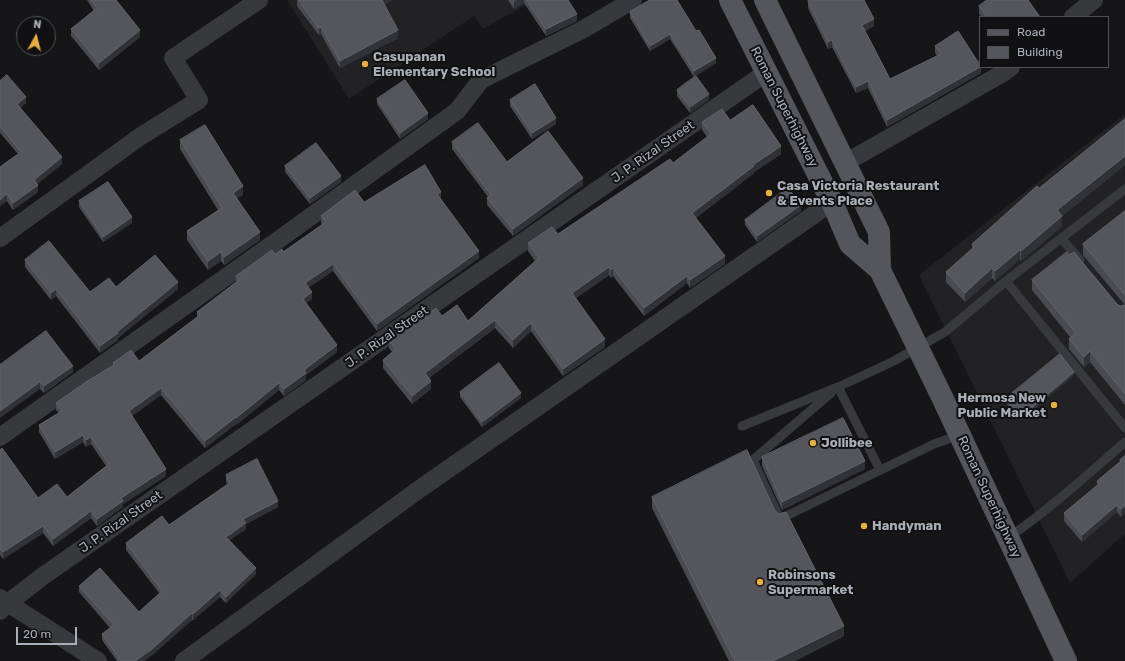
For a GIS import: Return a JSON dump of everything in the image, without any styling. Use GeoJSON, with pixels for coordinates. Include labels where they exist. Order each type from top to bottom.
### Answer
{"type":"FeatureCollection","features":[{"type":"Feature","properties":{"kind":"main road","name":"Roman Superhighway"},"geometry":{"type":"LineString","coordinates":[[730,0],[832,202],[850,244],[880,270],[960,435],[1066,661]]}},
{"type":"Feature","properties":{"kind":"main road","name":"Roman Superhighway"},"geometry":{"type":"LineString","coordinates":[[765,0],[879,232],[880,270]]}},
{"type":"Feature","properties":{"kind":"street"},"geometry":{"type":"LineString","coordinates":[[0,238],[141,136],[199,100],[173,58],[259,0]]}},
{"type":"Feature","properties":{"kind":"street"},"geometry":{"type":"LineString","coordinates":[[0,437],[457,111],[480,80],[584,29],[633,0]]}},
{"type":"Feature","properties":{"kind":"street"},"geometry":{"type":"LineString","coordinates":[[1074,16],[1094,0]]}},
{"type":"Feature","properties":{"kind":"street"},"geometry":{"type":"LineString","coordinates":[[845,162],[1010,68]]}},
{"type":"Feature","properties":{"kind":"street","name":"J. P. Rizal Street"},"geometry":{"type":"LineString","coordinates":[[3,604],[767,72]]}},
{"type":"Feature","properties":{"kind":"street"},"geometry":{"type":"LineString","coordinates":[[184,661],[422,488],[832,202]]}},
{"type":"Feature","properties":{"kind":"street"},"geometry":{"type":"LineString","coordinates":[[3,604],[98,661]]}},
{"type":"Feature","properties":{"kind":"lane"},"geometry":{"type":"LineString","coordinates":[[742,426],[838,387],[892,362],[945,332],[1006,281],[1125,189]]}},
{"type":"Feature","properties":{"kind":"lane"},"geometry":{"type":"LineString","coordinates":[[1061,238],[1087,268]]}},
{"type":"Feature","properties":{"kind":"lane"},"geometry":{"type":"LineString","coordinates":[[1006,281],[1125,428]]}},
{"type":"Feature","properties":{"kind":"lane"},"geometry":{"type":"LineString","coordinates":[[838,387],[880,470]]}},
{"type":"Feature","properties":{"kind":"lane"},"geometry":{"type":"LineString","coordinates":[[838,387],[753,460],[780,519],[934,444],[960,435]]}},
{"type":"Feature","properties":{"kind":"lane"},"geometry":{"type":"LineString","coordinates":[[1008,538],[1052,506],[1125,442]]}},
{"type":"Feature","properties":{"kind":"shaded area","name":"Casupanan Elementary School"},"geometry":{"type":"Polygon","coordinates":[[[287,0],[535,0],[483,29],[474,16],[349,99],[287,0]]]}},
{"type":"Feature","properties":{"kind":"shaded area","name":"Hermosa New Public Market"},"geometry":{"type":"Polygon","coordinates":[[[1125,114],[1125,534],[1070,583],[919,275],[1125,114]]]}},
{"type":"Feature","properties":{"kind":"building"},"geometry":{"type":"Polygon","coordinates":[[[91,0],[116,0],[140,30],[99,63],[71,29],[97,8],[91,0]]]}},
{"type":"Feature","properties":{"kind":"building"},"geometry":{"type":"Polygon","coordinates":[[[299,0],[382,0],[398,30],[340,61],[321,27],[319,28],[299,0]]]}},
{"type":"Feature","properties":{"kind":"building"},"geometry":{"type":"Polygon","coordinates":[[[527,0],[568,0],[577,14],[546,29],[527,0]]]}},
{"type":"Feature","properties":{"kind":"building"},"geometry":{"type":"Polygon","coordinates":[[[650,0],[677,0],[696,31],[699,30],[716,58],[694,71],[670,34],[650,46],[630,12],[650,0]]]}},
{"type":"Feature","properties":{"kind":"building"},"geometry":{"type":"Polygon","coordinates":[[[864,0],[874,19],[862,25],[890,79],[941,54],[935,46],[958,31],[979,63],[979,68],[887,120],[868,81],[856,87],[832,40],[828,42],[808,1],[864,0]]]}},
{"type":"Feature","properties":{"kind":"building"},"geometry":{"type":"Polygon","coordinates":[[[987,0],[1028,0],[1039,16],[986,16],[979,6],[987,0]]]}},
{"type":"Feature","properties":{"kind":"building"},"geometry":{"type":"Polygon","coordinates":[[[7,75],[26,97],[17,104],[62,157],[34,180],[38,185],[13,203],[7,194],[0,200],[0,167],[21,152],[0,126],[0,81],[7,75]]]}},
{"type":"Feature","properties":{"kind":"building"},"geometry":{"type":"Polygon","coordinates":[[[696,76],[709,94],[690,107],[677,90],[696,76]]]}},
{"type":"Feature","properties":{"kind":"building"},"geometry":{"type":"Polygon","coordinates":[[[405,80],[428,113],[400,133],[377,99],[405,80]]]}},
{"type":"Feature","properties":{"kind":"building"},"geometry":{"type":"Polygon","coordinates":[[[535,84],[556,118],[532,133],[510,100],[535,84]]]}},
{"type":"Feature","properties":{"kind":"building"},"geometry":{"type":"Polygon","coordinates":[[[753,105],[781,146],[753,165],[754,166],[692,213],[725,256],[690,280],[687,276],[644,308],[613,268],[611,270],[609,267],[572,293],[605,339],[563,369],[531,323],[513,340],[495,320],[425,373],[431,381],[412,396],[383,360],[396,349],[389,340],[436,308],[442,316],[457,305],[468,321],[539,258],[528,243],[552,227],[558,234],[670,159],[673,163],[711,134],[702,122],[722,109],[730,120],[753,105]]]}},
{"type":"Feature","properties":{"kind":"building"},"geometry":{"type":"Polygon","coordinates":[[[1125,119],[1125,156],[1057,210],[1062,216],[995,271],[992,268],[965,293],[946,272],[974,247],[972,244],[1037,186],[1039,188],[1125,119]]]}},
{"type":"Feature","properties":{"kind":"building"},"geometry":{"type":"Polygon","coordinates":[[[478,123],[507,162],[548,131],[583,178],[513,229],[487,198],[491,195],[452,142],[478,123]]]}},
{"type":"Feature","properties":{"kind":"building"},"geometry":{"type":"Polygon","coordinates":[[[205,125],[243,186],[233,193],[260,232],[224,257],[221,252],[208,261],[187,231],[222,208],[180,140],[205,125]]]}},
{"type":"Feature","properties":{"kind":"building"},"geometry":{"type":"Polygon","coordinates":[[[316,143],[341,176],[310,198],[285,166],[316,143]]]}},
{"type":"Feature","properties":{"kind":"building"},"geometry":{"type":"Polygon","coordinates":[[[425,165],[441,192],[437,194],[479,251],[377,324],[333,264],[305,283],[312,292],[303,299],[337,345],[304,370],[306,373],[284,389],[279,383],[205,441],[161,388],[129,411],[166,469],[121,498],[123,501],[97,519],[91,511],[53,539],[43,526],[3,552],[0,548],[0,450],[2,448],[38,498],[57,484],[67,497],[109,464],[91,437],[86,440],[83,435],[55,452],[39,425],[62,411],[56,403],[114,365],[113,363],[131,350],[139,361],[200,315],[197,312],[239,280],[236,276],[272,250],[275,254],[282,249],[283,252],[326,222],[321,216],[355,190],[364,202],[425,165]]]}},
{"type":"Feature","properties":{"kind":"building"},"geometry":{"type":"Polygon","coordinates":[[[108,182],[132,217],[103,237],[79,201],[108,182]]]}},
{"type":"Feature","properties":{"kind":"building"},"geometry":{"type":"Polygon","coordinates":[[[788,188],[801,205],[757,236],[745,220],[788,188]]]}},
{"type":"Feature","properties":{"kind":"building"},"geometry":{"type":"Polygon","coordinates":[[[1125,211],[1125,295],[1083,244],[1125,211]]]}},
{"type":"Feature","properties":{"kind":"building"},"geometry":{"type":"Polygon","coordinates":[[[49,241],[90,292],[109,278],[116,287],[155,255],[178,282],[117,332],[118,333],[100,346],[56,289],[51,293],[25,260],[49,241]]]}},
{"type":"Feature","properties":{"kind":"building"},"geometry":{"type":"Polygon","coordinates":[[[1067,252],[1069,255],[1074,252],[1117,304],[1120,306],[1125,305],[1125,394],[1090,351],[1084,357],[1069,339],[1076,333],[1032,280],[1067,252]]]}},
{"type":"Feature","properties":{"kind":"building"},"geometry":{"type":"Polygon","coordinates":[[[46,331],[73,366],[44,386],[40,382],[0,411],[0,365],[46,331]]]}},
{"type":"Feature","properties":{"kind":"building"},"geometry":{"type":"Polygon","coordinates":[[[1060,354],[1074,372],[1021,417],[1005,399],[1060,354]]]}},
{"type":"Feature","properties":{"kind":"building"},"geometry":{"type":"Polygon","coordinates":[[[499,363],[521,393],[482,422],[460,392],[499,363]]]}},
{"type":"Feature","properties":{"kind":"building"},"geometry":{"type":"Polygon","coordinates":[[[843,418],[865,461],[782,502],[762,457],[843,418]]]}},
{"type":"Feature","properties":{"kind":"building"},"geometry":{"type":"Polygon","coordinates":[[[747,450],[775,511],[779,514],[786,512],[844,626],[773,661],[735,661],[652,497],[747,450]]]}},
{"type":"Feature","properties":{"kind":"building"},"geometry":{"type":"Polygon","coordinates":[[[1125,456],[1125,506],[1121,509],[1117,505],[1082,535],[1064,513],[1099,484],[1097,481],[1125,456]]]}},
{"type":"Feature","properties":{"kind":"building"},"geometry":{"type":"Polygon","coordinates":[[[257,459],[278,501],[243,519],[246,523],[226,537],[256,568],[226,597],[220,590],[152,649],[135,661],[121,661],[102,634],[114,625],[79,586],[100,568],[139,612],[162,591],[126,543],[162,516],[169,525],[230,483],[226,475],[257,459]]]}},
{"type":"Feature","properties":{"kind":"place","name":"Casupanan Elementary School"},"geometry":{"type":"Point","coordinates":[365,64]}},
{"type":"Feature","properties":{"kind":"place","name":"Casa Victoria Restaurant & Events Place"},"geometry":{"type":"Point","coordinates":[769,193]}},
{"type":"Feature","properties":{"kind":"place","name":"Hermosa New Public Market"},"geometry":{"type":"Point","coordinates":[1054,405]}},
{"type":"Feature","properties":{"kind":"place","name":"Jollibee"},"geometry":{"type":"Point","coordinates":[813,443]}},
{"type":"Feature","properties":{"kind":"place","name":"Handyman"},"geometry":{"type":"Point","coordinates":[864,526]}},
{"type":"Feature","properties":{"kind":"place","name":"Robinsons Supermarket"},"geometry":{"type":"Point","coordinates":[760,582]}}]}
